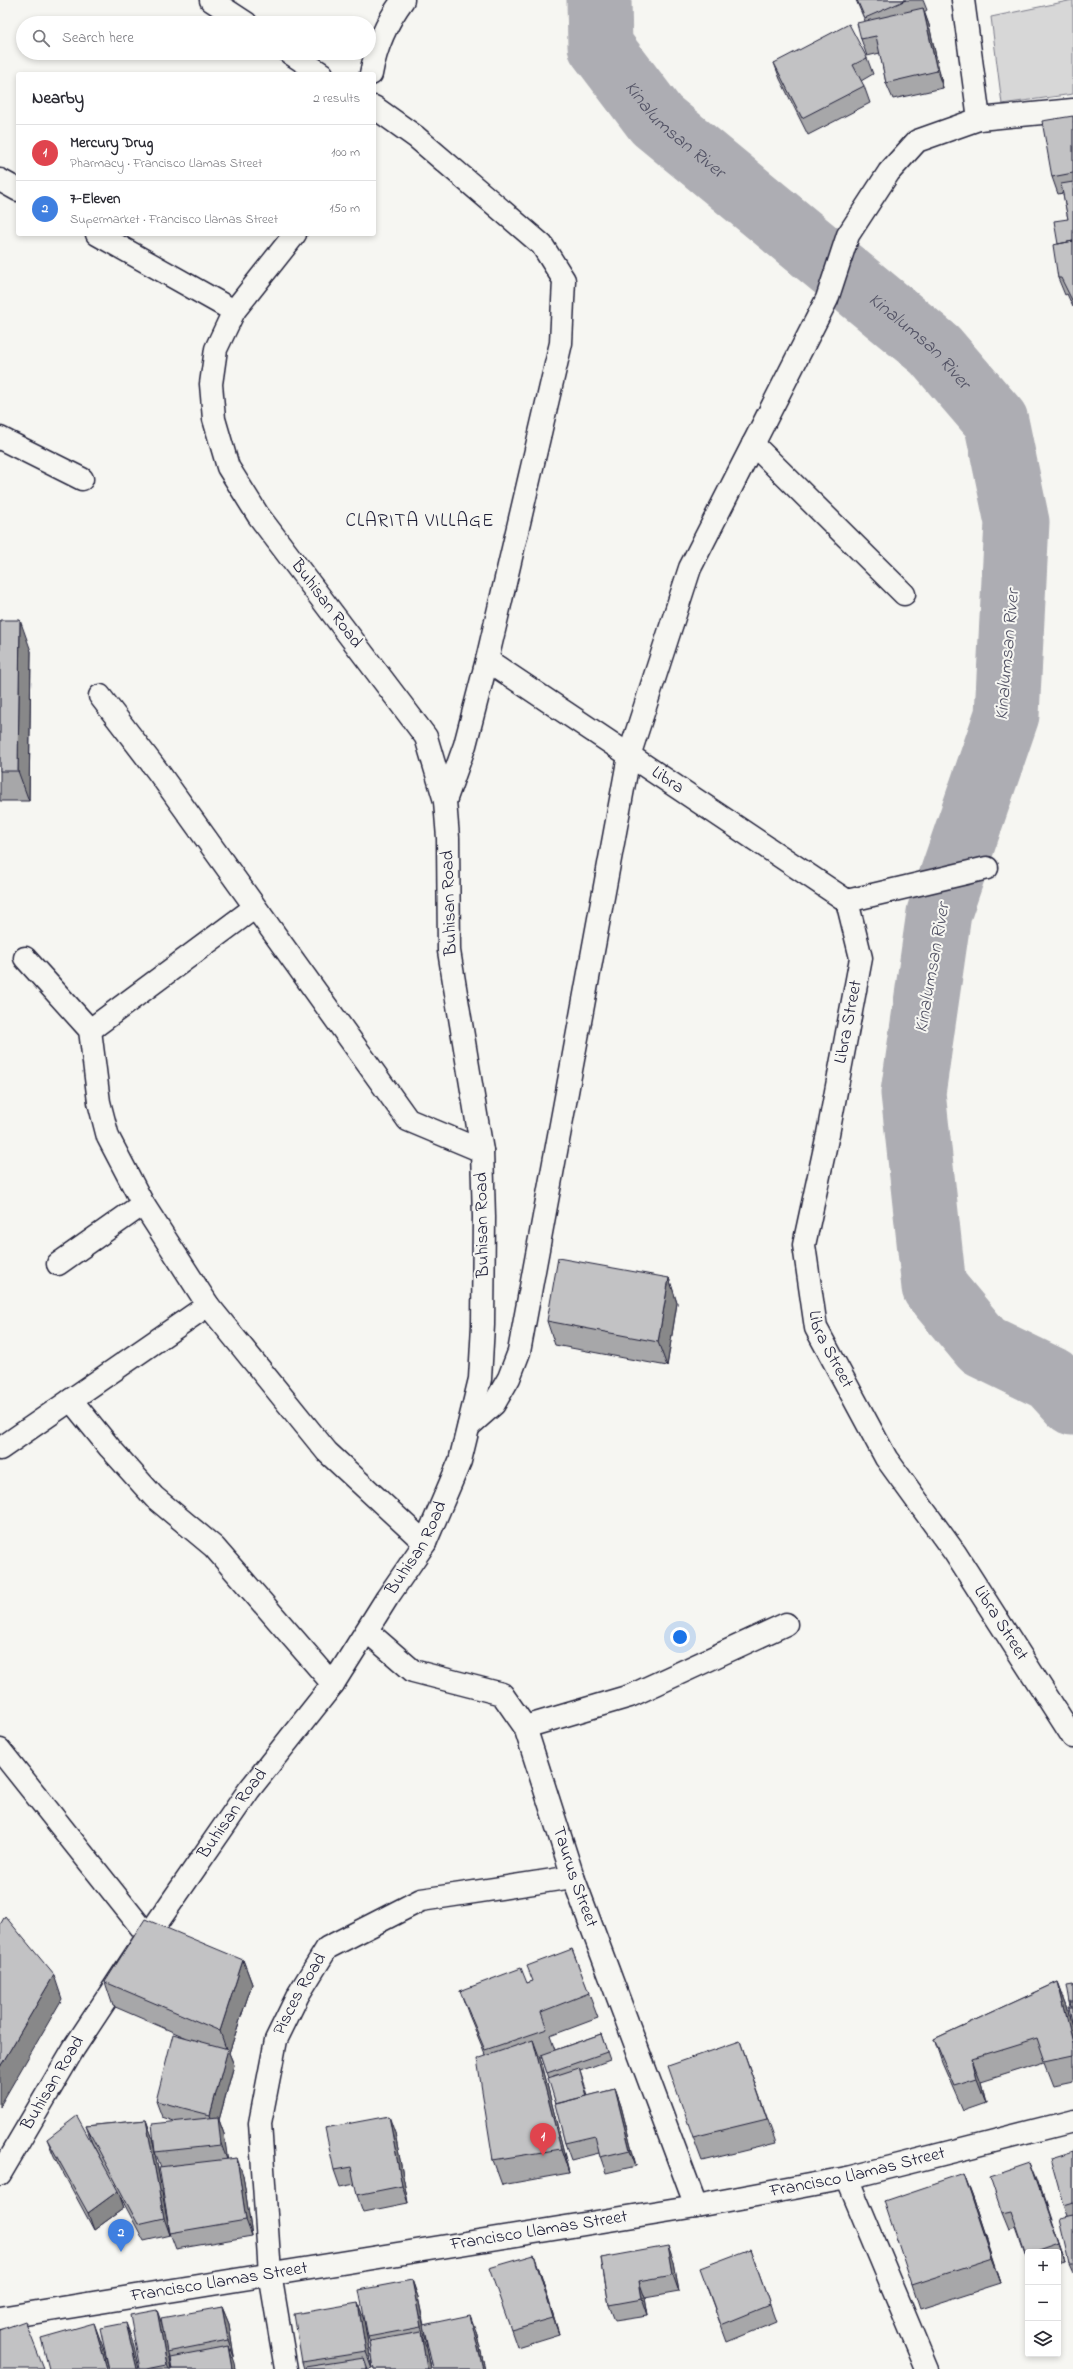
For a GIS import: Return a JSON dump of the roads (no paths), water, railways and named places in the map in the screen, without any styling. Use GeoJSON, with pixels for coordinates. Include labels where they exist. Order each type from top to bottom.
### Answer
{"type":"FeatureCollection","features":[{"type":"Feature","properties":{"kind":"street"},"geometry":{"type":"LineString","coordinates":[[211,0],[235,16]]}},
{"type":"Feature","properties":{"kind":"street"},"geometry":{"type":"LineString","coordinates":[[376,49],[389,19],[403,0]]}},
{"type":"Feature","properties":{"kind":"street"},"geometry":{"type":"LineString","coordinates":[[963,0],[979,119]]}},
{"type":"Feature","properties":{"kind":"street"},"geometry":{"type":"LineString","coordinates":[[301,60],[319,72]]}},
{"type":"Feature","properties":{"kind":"street"},"geometry":{"type":"LineString","coordinates":[[371,72],[373,60]]}},
{"type":"Feature","properties":{"kind":"street"},"geometry":{"type":"LineString","coordinates":[[376,108],[416,137],[542,245],[564,280],[561,343],[466,745],[445,801]]}},
{"type":"Feature","properties":{"kind":"street"},"geometry":{"type":"LineString","coordinates":[[469,1426],[494,1404],[509,1378],[519,1352],[629,756],[690,568],[827,299],[848,235],[889,172],[917,141],[979,119],[1073,110]]}},
{"type":"Feature","properties":{"kind":"street"},"geometry":{"type":"LineString","coordinates":[[0,180],[16,189]]}},
{"type":"Feature","properties":{"kind":"street"},"geometry":{"type":"LineString","coordinates":[[101,236],[234,311]]}},
{"type":"Feature","properties":{"kind":"street","name":"Buhisan Road"},"geometry":{"type":"LineString","coordinates":[[0,2174],[74,2048],[148,1936],[249,1790],[333,1684],[387,1598],[425,1543],[460,1461],[480,1379],[483,1325],[484,1217],[482,1151],[449,951],[448,838],[445,801],[426,737],[258,515],[228,467],[214,419],[211,384],[216,350],[234,311],[292,236]]}},
{"type":"Feature","properties":{"kind":"street"},"geometry":{"type":"LineString","coordinates":[[0,438],[82,479]]}},
{"type":"Feature","properties":{"kind":"street"},"geometry":{"type":"LineString","coordinates":[[753,444],[904,594]]}},
{"type":"Feature","properties":{"kind":"street","name":"Libra"},"geometry":{"type":"LineString","coordinates":[[487,660],[848,901]]}},
{"type":"Feature","properties":{"kind":"street"},"geometry":{"type":"LineString","coordinates":[[100,696],[159,773],[254,908],[408,1120],[482,1151]]}},
{"type":"Feature","properties":{"kind":"street"},"geometry":{"type":"LineString","coordinates":[[848,901],[916,886],[986,868]]}},
{"type":"Feature","properties":{"kind":"street","name":"Libra Street"},"geometry":{"type":"LineString","coordinates":[[848,901],[861,958],[828,1134],[804,1244],[816,1328],[886,1458],[955,1553],[1073,1737]]}},
{"type":"Feature","properties":{"kind":"street"},"geometry":{"type":"LineString","coordinates":[[90,1030],[254,908]]}},
{"type":"Feature","properties":{"kind":"street"},"geometry":{"type":"LineString","coordinates":[[25,958],[90,1030],[99,1102],[108,1137],[143,1204],[208,1305],[327,1452],[425,1543]]}},
{"type":"Feature","properties":{"kind":"street"},"geometry":{"type":"LineString","coordinates":[[58,1264],[143,1204]]}},
{"type":"Feature","properties":{"kind":"street"},"geometry":{"type":"LineString","coordinates":[[0,1449],[208,1305]]}},
{"type":"Feature","properties":{"kind":"street"},"geometry":{"type":"LineString","coordinates":[[71,1400],[110,1448],[154,1496],[214,1547],[333,1684]]}},
{"type":"Feature","properties":{"kind":"street"},"geometry":{"type":"LineString","coordinates":[[525,1726],[630,1696],[786,1624]]}},
{"type":"Feature","properties":{"kind":"street","name":"Taurus Street"},"geometry":{"type":"LineString","coordinates":[[367,1631],[413,1671],[502,1694],[525,1726],[573,1877],[696,2206]]}},
{"type":"Feature","properties":{"kind":"street"},"geometry":{"type":"LineString","coordinates":[[0,1750],[148,1936]]}},
{"type":"Feature","properties":{"kind":"street","name":"Pisces Road"},"geometry":{"type":"LineString","coordinates":[[270,2274],[260,2122],[276,2040],[298,1995],[327,1948],[421,1900],[573,1877]]}},
{"type":"Feature","properties":{"kind":"street","name":"Francisco Llamas Street"},"geometry":{"type":"LineString","coordinates":[[0,2318],[696,2206],[847,2178],[1073,2121]]}},
{"type":"Feature","properties":{"kind":"street"},"geometry":{"type":"LineString","coordinates":[[847,2178],[928,2369]]}},
{"type":"Feature","properties":{"kind":"street"},"geometry":{"type":"LineString","coordinates":[[270,2274],[286,2369]]}},
{"type":"Feature","properties":{"kind":"waterway","name":"Kinalumsan River"},"geometry":{"type":"LineString","coordinates":[[599,0],[600,46],[656,120],[935,350],[996,421],[1017,522],[1007,715],[939,913],[913,1093],[934,1287],[983,1346],[1051,1379],[1073,1403]]}},
{"type":"Feature","properties":{"kind":"place","name":"Mercury Drug"},"geometry":{"type":"Point","coordinates":[543,2156]}},
{"type":"Feature","properties":{"kind":"place","name":"7-Eleven"},"geometry":{"type":"Point","coordinates":[121,2252]}},
{"type":"Feature","properties":{"kind":"district","name":"CLARITA VILLAGE"},"geometry":{"type":"Point","coordinates":[420,521]}}]}
